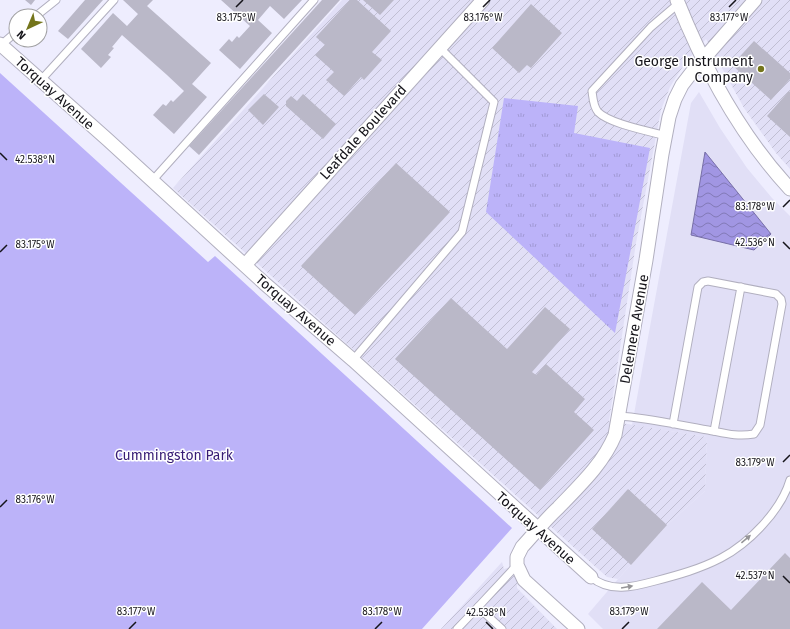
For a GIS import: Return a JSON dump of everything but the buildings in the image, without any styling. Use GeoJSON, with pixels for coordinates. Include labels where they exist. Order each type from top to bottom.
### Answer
{"type":"FeatureCollection","features":[{"type":"Feature","properties":{"kind":"street","name":"Leafdale Boulevard"},"geometry":{"type":"LineString","coordinates":[[244,265],[483,0]]}},
{"type":"Feature","properties":{"kind":"street","name":"Delemere Avenue"},"geometry":{"type":"LineString","coordinates":[[517,565],[517,557],[522,547],[604,458],[610,448],[615,435],[619,416],[669,117],[675,99],[682,85],[755,0]]}},
{"type":"Feature","properties":{"kind":"street"},"geometry":{"type":"LineString","coordinates":[[678,2],[703,59],[722,95],[750,139],[790,189]]}},
{"type":"Feature","properties":{"kind":"street","name":"Torquay Avenue"},"geometry":{"type":"LineString","coordinates":[[0,44],[244,265],[353,360],[591,577]]}},
{"type":"Feature","properties":{"kind":"street"},"geometry":{"type":"LineString","coordinates":[[517,565],[524,580],[578,629]]}},
{"type":"Feature","properties":{"kind":"lane"},"geometry":{"type":"LineString","coordinates":[[46,8],[56,0]]}},
{"type":"Feature","properties":{"kind":"lane"},"geometry":{"type":"LineString","coordinates":[[41,80],[114,0]]}},
{"type":"Feature","properties":{"kind":"lane"},"geometry":{"type":"LineString","coordinates":[[152,181],[314,0]]}},
{"type":"Feature","properties":{"kind":"lane"},"geometry":{"type":"LineString","coordinates":[[666,136],[609,120],[598,111],[593,101],[592,91],[651,27],[678,2]]}},
{"type":"Feature","properties":{"kind":"lane"},"geometry":{"type":"LineString","coordinates":[[353,360],[462,232],[494,102],[440,47]]}},
{"type":"Feature","properties":{"kind":"lane"},"geometry":{"type":"LineString","coordinates":[[619,416],[632,416],[672,424],[742,436],[754,434],[760,425],[782,304],[781,299],[776,294],[708,281],[703,282],[698,287],[672,424]]}},
{"type":"Feature","properties":{"kind":"lane"},"geometry":{"type":"LineString","coordinates":[[714,431],[741,287]]}},
{"type":"Feature","properties":{"kind":"lane"},"geometry":{"type":"LineString","coordinates":[[591,577],[603,585],[619,588],[677,576],[722,558],[736,548],[774,512],[790,480]]}},
{"type":"Feature","properties":{"kind":"lane"},"geometry":{"type":"LineString","coordinates":[[457,629],[517,565]]}},
{"type":"Feature","properties":{"kind":"lane"},"geometry":{"type":"LineString","coordinates":[[478,607],[502,629]]}},
{"type":"Feature","properties":{"kind":"shaded area"},"geometry":{"type":"Polygon","coordinates":[[[342,0],[790,0],[790,169],[776,153],[744,108],[706,39],[685,63],[670,87],[661,110],[636,243],[609,421],[707,437],[705,491],[667,525],[618,579],[607,577],[173,188],[342,0]]]}},
{"type":"Feature","properties":{"kind":"shaded area"},"geometry":{"type":"Polygon","coordinates":[[[699,92],[720,128],[747,168],[772,198],[790,216],[790,629],[603,629],[588,614],[667,525],[705,491],[707,437],[632,425],[691,103],[699,92]]]}},
{"type":"Feature","properties":{"kind":"shaded area"},"geometry":{"type":"Polygon","coordinates":[[[502,562],[504,569],[517,565],[517,588],[557,629],[441,629],[502,562]]]}},
{"type":"Feature","properties":{"kind":"green space","name":"Cummingston Park"},"geometry":{"type":"Polygon","coordinates":[[[0,73],[208,262],[215,256],[512,528],[422,629],[0,629],[0,73]]]}},
{"type":"Feature","properties":{"kind":"green space"},"geometry":{"type":"Polygon","coordinates":[[[504,98],[578,106],[574,133],[650,148],[615,333],[486,212],[504,98]]]}},
{"type":"Feature","properties":{"kind":"water"},"geometry":{"type":"Polygon","coordinates":[[[705,152],[771,234],[754,250],[691,235],[705,152]]]}},
{"type":"Feature","properties":{"kind":"place","name":"George Instrument Company"},"geometry":{"type":"Point","coordinates":[761,69]}}]}
